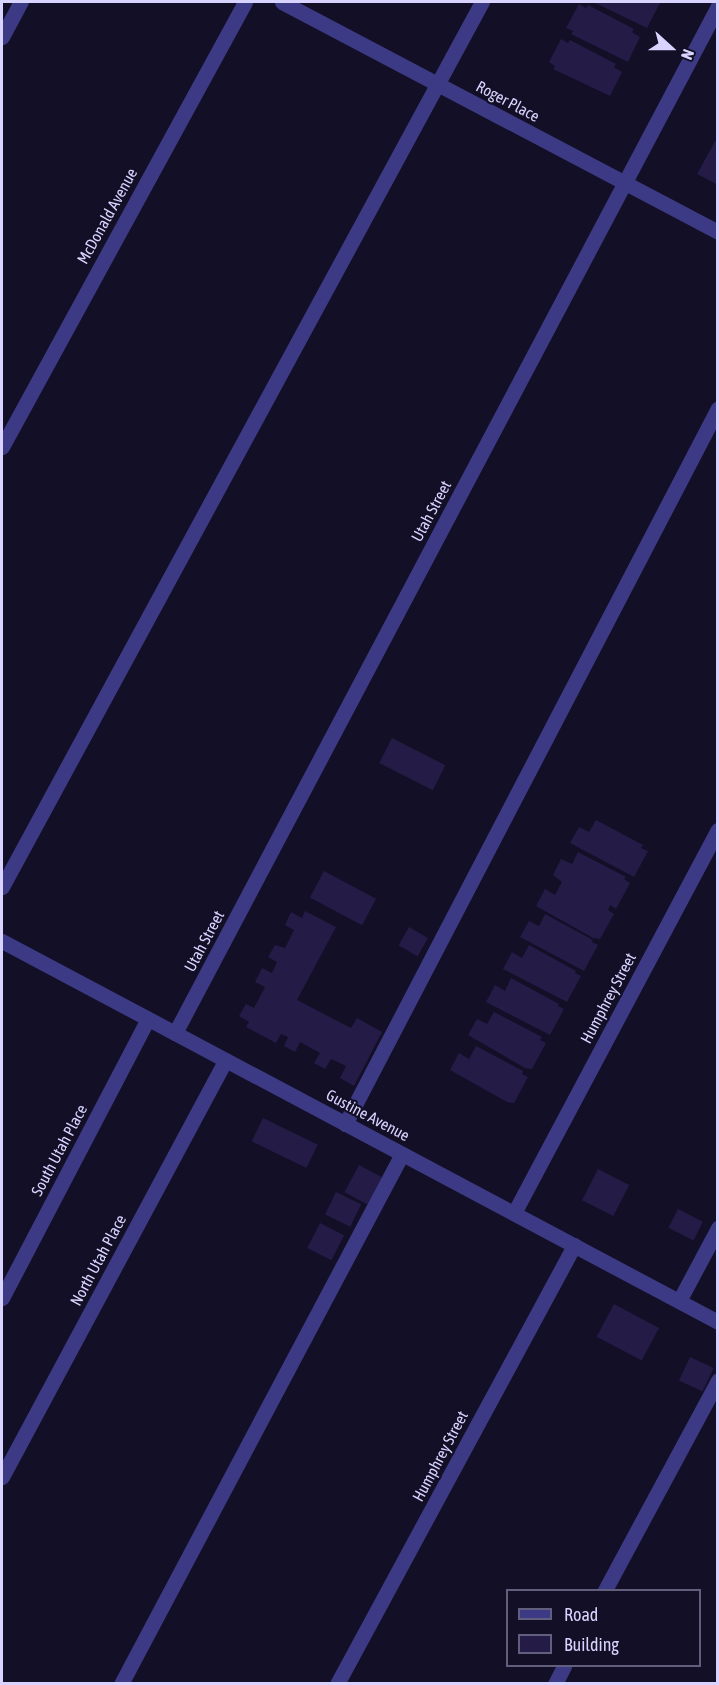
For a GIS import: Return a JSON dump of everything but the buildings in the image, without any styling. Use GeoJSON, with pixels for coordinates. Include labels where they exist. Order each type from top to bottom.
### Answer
{"type":"FeatureCollection","features":[{"type":"Feature","properties":{"kind":"street"},"geometry":{"type":"LineString","coordinates":[[2,37],[21,2]]}},
{"type":"Feature","properties":{"kind":"street","name":"McDonald Avenue"},"geometry":{"type":"LineString","coordinates":[[2,447],[244,2]]}},
{"type":"Feature","properties":{"kind":"street","name":"Roger Place"},"geometry":{"type":"LineString","coordinates":[[282,2],[717,232]]}},
{"type":"Feature","properties":{"kind":"street"},"geometry":{"type":"LineString","coordinates":[[2,887],[482,2]]}},
{"type":"Feature","properties":{"kind":"street","name":"Utah Street"},"geometry":{"type":"LineString","coordinates":[[176,1033],[717,6]]}},
{"type":"Feature","properties":{"kind":"street"},"geometry":{"type":"LineString","coordinates":[[345,1124],[717,408]]}},
{"type":"Feature","properties":{"kind":"street","name":"Humphrey Street"},"geometry":{"type":"LineString","coordinates":[[514,1213],[717,830]]}},
{"type":"Feature","properties":{"kind":"street","name":"Gustine Avenue"},"geometry":{"type":"LineString","coordinates":[[2,940],[717,1322]]}},
{"type":"Feature","properties":{"kind":"street","name":"South Utah Place"},"geometry":{"type":"LineString","coordinates":[[2,1298],[148,1019]]}},
{"type":"Feature","properties":{"kind":"street","name":"North Utah Place"},"geometry":{"type":"LineString","coordinates":[[2,1477],[226,1060]]}},
{"type":"Feature","properties":{"kind":"street"},"geometry":{"type":"LineString","coordinates":[[121,1683],[402,1154]]}},
{"type":"Feature","properties":{"kind":"street"},"geometry":{"type":"LineString","coordinates":[[679,1301],[717,1228]]}},
{"type":"Feature","properties":{"kind":"street","name":"Humphrey Street"},"geometry":{"type":"LineString","coordinates":[[337,1683],[574,1245]]}},
{"type":"Feature","properties":{"kind":"street"},"geometry":{"type":"LineString","coordinates":[[606,1589],[717,1380]]}},
{"type":"Feature","properties":{"kind":"street"},"geometry":{"type":"LineString","coordinates":[[555,1683],[563,1667]]}}]}
